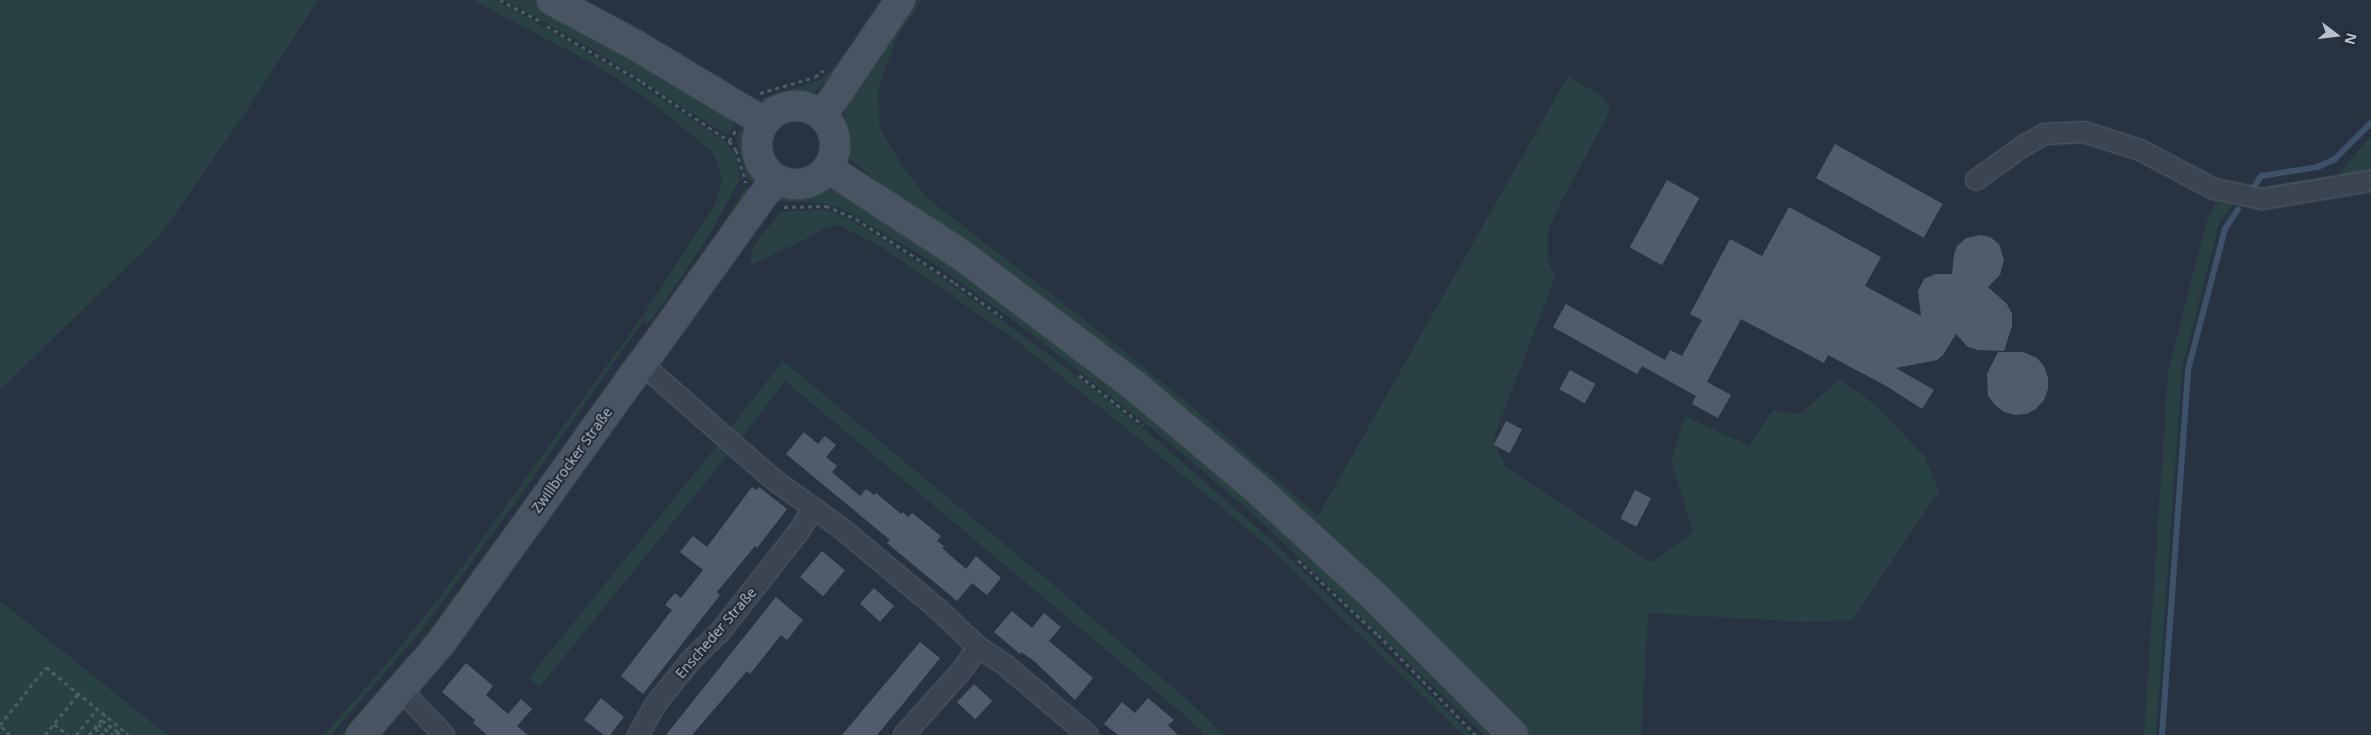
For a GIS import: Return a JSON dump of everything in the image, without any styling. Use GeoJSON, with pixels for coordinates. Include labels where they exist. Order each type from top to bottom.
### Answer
{"type":"FeatureCollection","features":[{"type":"Feature","properties":{"kind":"main road"},"geometry":{"type":"LineString","coordinates":[[822,116],[900,0]]}},
{"type":"Feature","properties":{"kind":"main road"},"geometry":{"type":"LineString","coordinates":[[556,2],[634,44],[755,117],[792,106],[808,108],[822,116],[834,135],[834,152],[828,168],[814,180],[798,185],[786,184],[768,187],[765,170],[758,153],[758,134],[755,117]]}},
{"type":"Feature","properties":{"kind":"main road"},"geometry":{"type":"LineString","coordinates":[[828,168],[963,256],[1135,386],[1255,487],[1373,595],[1513,735]]}},
{"type":"Feature","properties":{"kind":"main road","name":"Zwillbrocker Straße"},"geometry":{"type":"LineString","coordinates":[[361,735],[446,636],[768,187]]}},
{"type":"Feature","properties":{"kind":"street"},"geometry":{"type":"LineString","coordinates":[[1976,180],[2023,146],[2045,134],[2084,132],[2140,150],[2214,189],[2263,200],[2371,180]]}},
{"type":"Feature","properties":{"kind":"street"},"geometry":{"type":"LineString","coordinates":[[642,364],[758,466],[841,528],[938,609],[978,647],[1004,664],[1083,731]]}},
{"type":"Feature","properties":{"kind":"street","name":"Enscheder Straße"},"geometry":{"type":"LineString","coordinates":[[638,735],[655,705],[690,660],[719,633],[800,530],[813,508]]}},
{"type":"Feature","properties":{"kind":"street"},"geometry":{"type":"LineString","coordinates":[[904,735],[963,669],[978,647]]}},
{"type":"Feature","properties":{"kind":"street"},"geometry":{"type":"LineString","coordinates":[[400,689],[444,735]]}},
{"type":"Feature","properties":{"kind":"path"},"geometry":{"type":"LineString","coordinates":[[500,0],[613,64],[728,141],[736,150],[744,180],[768,187],[778,207],[826,206],[856,219],[954,282],[1007,320]]}},
{"type":"Feature","properties":{"kind":"path"},"geometry":{"type":"LineString","coordinates":[[728,141],[755,117],[755,94],[815,77],[830,64]]}},
{"type":"Feature","properties":{"kind":"path"},"geometry":{"type":"LineString","coordinates":[[1075,372],[1145,427]]}},
{"type":"Feature","properties":{"kind":"path"},"geometry":{"type":"LineString","coordinates":[[1294,556],[1378,635],[1476,735]]}},
{"type":"Feature","properties":{"kind":"path"},"geometry":{"type":"LineString","coordinates":[[10,735],[0,725],[46,667],[128,735]]}},
{"type":"Feature","properties":{"kind":"path"},"geometry":{"type":"LineString","coordinates":[[45,735],[78,694]]}},
{"type":"Feature","properties":{"kind":"path"},"geometry":{"type":"LineString","coordinates":[[76,735],[97,709]]}},
{"type":"Feature","properties":{"kind":"path"},"geometry":{"type":"LineString","coordinates":[[92,734],[105,715]]}},
{"type":"Feature","properties":{"kind":"path"},"geometry":{"type":"LineString","coordinates":[[102,720],[118,734],[122,729]]}},
{"type":"Feature","properties":{"kind":"path"},"geometry":{"type":"LineString","coordinates":[[54,724],[68,735]]}},
{"type":"Feature","properties":{"kind":"path"},"geometry":{"type":"LineString","coordinates":[[98,724],[113,735]]}},
{"type":"Feature","properties":{"kind":"path"},"geometry":{"type":"LineString","coordinates":[[95,728],[103,735]]}},
{"type":"Feature","properties":{"kind":"green space"},"geometry":{"type":"Polygon","coordinates":[[[0,0],[318,0],[247,110],[162,233],[0,390],[0,0]]]}},
{"type":"Feature","properties":{"kind":"green space"},"geometry":{"type":"Polygon","coordinates":[[[473,0],[495,0],[515,10],[621,72],[726,142],[737,158],[740,179],[711,232],[686,271],[648,324],[643,321],[515,503],[421,631],[331,735],[324,735],[388,662],[446,589],[644,314],[715,204],[722,181],[718,163],[711,151],[650,101],[599,67],[473,0]]]}},
{"type":"Feature","properties":{"kind":"green space"},"geometry":{"type":"Polygon","coordinates":[[[505,0],[534,0],[706,103],[733,121],[735,125],[726,135],[599,53],[505,0]]]}},
{"type":"Feature","properties":{"kind":"green space"},"geometry":{"type":"Polygon","coordinates":[[[913,0],[922,0],[897,37],[878,89],[880,128],[903,167],[927,198],[1184,400],[1318,516],[1568,76],[1606,99],[1610,111],[1561,202],[1548,231],[1548,260],[1555,277],[1493,440],[1506,467],[1651,563],[1693,532],[1671,460],[1685,416],[1749,446],[1773,410],[1800,414],[1840,379],[1875,405],[1925,457],[1939,491],[1852,620],[1805,622],[1648,613],[1641,735],[1528,735],[1433,639],[851,160],[844,148],[842,125],[845,110],[859,84],[913,0]]]}},
{"type":"Feature","properties":{"kind":"green space"},"geometry":{"type":"Polygon","coordinates":[[[861,33],[866,33],[828,80],[812,95],[771,103],[761,99],[820,80],[832,69],[861,33]]]}},
{"type":"Feature","properties":{"kind":"green space"},"geometry":{"type":"Polygon","coordinates":[[[740,128],[749,136],[753,144],[757,169],[752,183],[747,177],[736,141],[740,128]]]}},
{"type":"Feature","properties":{"kind":"green space"},"geometry":{"type":"Polygon","coordinates":[[[2371,136],[2371,176],[2260,194],[2266,186],[2338,175],[2371,136]]]}},
{"type":"Feature","properties":{"kind":"green space"},"geometry":{"type":"Polygon","coordinates":[[[746,187],[749,189],[740,206],[699,264],[746,187]]]}},
{"type":"Feature","properties":{"kind":"green space"},"geometry":{"type":"Polygon","coordinates":[[[828,187],[870,208],[951,259],[1228,475],[1500,735],[1484,735],[1254,515],[1166,440],[1028,331],[926,258],[841,208],[824,203],[777,201],[782,194],[794,190],[828,187]]]}},
{"type":"Feature","properties":{"kind":"green space"},"geometry":{"type":"Polygon","coordinates":[[[2216,203],[2233,204],[2219,224],[2182,368],[2156,735],[2144,735],[2168,372],[2206,223],[2216,203]]]}},
{"type":"Feature","properties":{"kind":"green space"},"geometry":{"type":"Polygon","coordinates":[[[825,210],[850,219],[932,271],[1038,346],[1149,433],[1275,544],[1472,735],[1463,735],[1271,549],[1132,433],[1014,339],[883,248],[839,225],[821,230],[750,265],[753,247],[781,211],[825,210]]]}},
{"type":"Feature","properties":{"kind":"green space"},"geometry":{"type":"Polygon","coordinates":[[[632,350],[627,367],[544,484],[540,481],[632,350]]]}},
{"type":"Feature","properties":{"kind":"green space"},"geometry":{"type":"Polygon","coordinates":[[[783,361],[1056,587],[1194,706],[1224,735],[1205,735],[1183,714],[785,381],[742,437],[731,427],[783,361]]]}},
{"type":"Feature","properties":{"kind":"green space"},"geometry":{"type":"Polygon","coordinates":[[[720,442],[731,451],[540,687],[529,678],[720,442]]]}},
{"type":"Feature","properties":{"kind":"green space"},"geometry":{"type":"Polygon","coordinates":[[[525,501],[530,504],[427,650],[419,644],[525,501]]]}},
{"type":"Feature","properties":{"kind":"green space"},"geometry":{"type":"Polygon","coordinates":[[[0,601],[167,735],[0,735],[0,601]]]}},
{"type":"Feature","properties":{"kind":"green space"},"geometry":{"type":"Polygon","coordinates":[[[408,657],[415,663],[401,671],[346,735],[341,735],[408,657]]]}},
{"type":"Feature","properties":{"kind":"building"},"geometry":{"type":"Polygon","coordinates":[[[1835,144],[1943,204],[1924,238],[1816,178],[1835,144]]]}},
{"type":"Feature","properties":{"kind":"building"},"geometry":{"type":"Polygon","coordinates":[[[1667,180],[1699,198],[1662,265],[1630,247],[1667,180]]]}},
{"type":"Feature","properties":{"kind":"building"},"geometry":{"type":"Polygon","coordinates":[[[1789,207],[1881,257],[1865,286],[1921,316],[1918,291],[1924,279],[1935,274],[1952,274],[1954,254],[1957,246],[1966,238],[1981,235],[1990,237],[1999,244],[2004,260],[2000,275],[1988,287],[2007,304],[2012,314],[2012,326],[2004,351],[1978,350],[1968,347],[1956,334],[1943,355],[1937,360],[1896,368],[1934,390],[1922,409],[1888,387],[1828,355],[1824,363],[1741,319],[1707,382],[1731,395],[1718,418],[1692,404],[1696,396],[1642,366],[1637,374],[1553,327],[1566,304],[1665,360],[1670,350],[1682,356],[1702,320],[1690,314],[1730,239],[1762,256],[1789,207]]]}},
{"type":"Feature","properties":{"kind":"building"},"geometry":{"type":"Polygon","coordinates":[[[1998,352],[2023,352],[2037,358],[2044,366],[2048,378],[2048,389],[2044,400],[2036,409],[2027,414],[2015,415],[2004,412],[1988,396],[1987,374],[1998,352]]]}},
{"type":"Feature","properties":{"kind":"building"},"geometry":{"type":"Polygon","coordinates":[[[1570,370],[1595,384],[1585,403],[1559,389],[1570,370]]]}},
{"type":"Feature","properties":{"kind":"building"},"geometry":{"type":"Polygon","coordinates":[[[1506,421],[1522,429],[1510,453],[1494,445],[1506,421]]]}},
{"type":"Feature","properties":{"kind":"building"},"geometry":{"type":"Polygon","coordinates":[[[804,432],[818,444],[825,436],[836,445],[826,457],[837,466],[832,472],[860,496],[866,489],[874,495],[876,493],[901,514],[903,512],[908,517],[912,513],[941,536],[937,541],[944,546],[942,548],[966,569],[976,556],[1001,578],[987,595],[972,583],[957,601],[887,543],[890,540],[786,454],[804,432]]]}},
{"type":"Feature","properties":{"kind":"building"},"geometry":{"type":"Polygon","coordinates":[[[752,487],[756,490],[759,487],[787,509],[757,548],[755,546],[717,592],[720,595],[643,694],[621,676],[672,610],[665,605],[675,593],[681,598],[703,570],[680,552],[693,536],[707,547],[752,487]]]}},
{"type":"Feature","properties":{"kind":"building"},"geometry":{"type":"Polygon","coordinates":[[[1635,490],[1651,498],[1637,527],[1620,519],[1635,490]]]}},
{"type":"Feature","properties":{"kind":"building"},"geometry":{"type":"Polygon","coordinates":[[[822,551],[845,570],[823,596],[800,577],[822,551]]]}},
{"type":"Feature","properties":{"kind":"building"},"geometry":{"type":"Polygon","coordinates":[[[874,588],[894,606],[880,622],[860,604],[874,588]]]}},
{"type":"Feature","properties":{"kind":"building"},"geometry":{"type":"Polygon","coordinates":[[[776,597],[803,620],[787,640],[781,635],[750,674],[747,671],[692,735],[666,735],[776,597]]]}},
{"type":"Feature","properties":{"kind":"building"},"geometry":{"type":"Polygon","coordinates":[[[1012,611],[1032,628],[1044,613],[1061,627],[1049,641],[1093,678],[1075,700],[1034,661],[1021,652],[1020,654],[994,632],[1012,611]]]}},
{"type":"Feature","properties":{"kind":"building"},"geometry":{"type":"Polygon","coordinates":[[[920,642],[940,658],[877,735],[842,735],[920,642]]]}},
{"type":"Feature","properties":{"kind":"building"},"geometry":{"type":"Polygon","coordinates":[[[466,663],[493,686],[486,695],[508,714],[521,699],[532,709],[517,726],[528,735],[487,735],[473,723],[475,720],[442,692],[466,663]]]}},
{"type":"Feature","properties":{"kind":"building"},"geometry":{"type":"Polygon","coordinates":[[[974,684],[992,701],[975,719],[957,702],[974,684]]]}},
{"type":"Feature","properties":{"kind":"building"},"geometry":{"type":"Polygon","coordinates":[[[601,698],[624,717],[610,735],[604,735],[584,720],[601,698]]]}},
{"type":"Feature","properties":{"kind":"building"},"geometry":{"type":"Polygon","coordinates":[[[1148,698],[1174,720],[1168,725],[1178,735],[1118,735],[1104,724],[1122,702],[1135,713],[1148,698]]]}},
{"type":"Feature","properties":{"kind":"waterway"},"geometry":{"type":"LineString","coordinates":[[2251,191],[2261,176],[2318,167],[2335,159],[2371,123]]}},
{"type":"Feature","properties":{"kind":"waterway"},"geometry":{"type":"LineString","coordinates":[[2162,735],[2188,370],[2225,229],[2238,210]]}}]}
